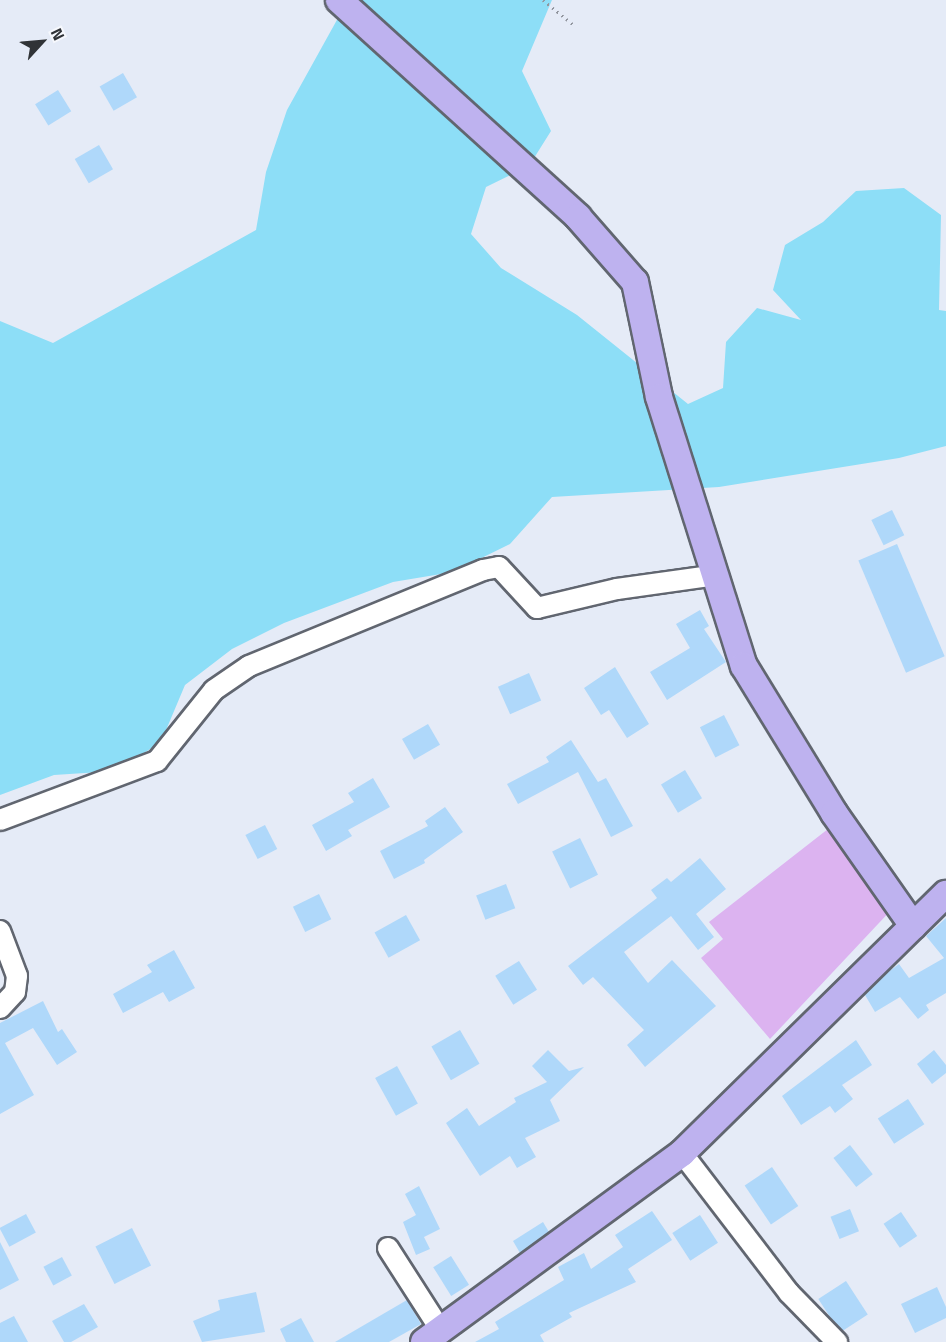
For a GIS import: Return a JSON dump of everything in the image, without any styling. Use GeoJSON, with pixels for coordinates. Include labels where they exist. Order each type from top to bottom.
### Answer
{"type":"FeatureCollection","features":[{"type":"Feature","properties":{"kind":"main road"},"geometry":{"type":"LineString","coordinates":[[339,0],[560,200],[635,282],[660,397],[744,666],[834,813],[913,926]]}},
{"type":"Feature","properties":{"kind":"main road"},"geometry":{"type":"LineString","coordinates":[[433,1337],[682,1153],[946,894]]}},
{"type":"Feature","properties":{"kind":"street"},"geometry":{"type":"LineString","coordinates":[[0,820],[31,812],[157,761],[214,690],[249,666],[483,570],[499,567],[537,608],[617,589],[716,575]]}},
{"type":"Feature","properties":{"kind":"street"},"geometry":{"type":"LineString","coordinates":[[0,931],[17,975],[15,992],[0,1008]]}},
{"type":"Feature","properties":{"kind":"street"},"geometry":{"type":"LineString","coordinates":[[682,1153],[789,1293],[837,1342]]}},
{"type":"Feature","properties":{"kind":"street"},"geometry":{"type":"LineString","coordinates":[[388,1248],[433,1337]]}},
{"type":"Feature","properties":{"kind":"path"},"geometry":{"type":"LineString","coordinates":[[543,0],[573,24]]}},
{"type":"Feature","properties":{"kind":"shaded area"},"geometry":{"type":"Polygon","coordinates":[[[828,829],[894,907],[770,1039],[701,958],[723,939],[709,922],[828,829]]]}},
{"type":"Feature","properties":{"kind":"water"},"geometry":{"type":"Polygon","coordinates":[[[348,0],[552,0],[522,71],[551,131],[529,166],[486,187],[471,234],[501,268],[577,315],[688,404],[723,388],[726,342],[757,308],[801,320],[773,290],[785,245],[823,222],[856,191],[904,188],[941,215],[939,310],[946,311],[946,446],[899,458],[719,487],[552,497],[510,544],[453,572],[393,582],[284,623],[232,649],[185,685],[161,742],[116,771],[54,775],[0,795],[0,321],[53,343],[256,230],[266,172],[287,110],[348,0]]]}},
{"type":"Feature","properties":{"kind":"building"},"geometry":{"type":"Polygon","coordinates":[[[123,73],[137,97],[114,111],[100,86],[123,73]]]}},
{"type":"Feature","properties":{"kind":"building"},"geometry":{"type":"Polygon","coordinates":[[[58,90],[71,111],[48,126],[35,104],[58,90]]]}},
{"type":"Feature","properties":{"kind":"building"},"geometry":{"type":"Polygon","coordinates":[[[99,145],[113,169],[89,183],[75,159],[99,145]]]}},
{"type":"Feature","properties":{"kind":"building"},"geometry":{"type":"Polygon","coordinates":[[[892,510],[904,535],[884,545],[871,520],[892,510]]]}},
{"type":"Feature","properties":{"kind":"building"},"geometry":{"type":"Polygon","coordinates":[[[897,544],[945,656],[906,673],[858,560],[897,544]]]}},
{"type":"Feature","properties":{"kind":"building"},"geometry":{"type":"Polygon","coordinates":[[[700,610],[709,626],[704,629],[726,662],[667,700],[650,672],[690,648],[676,624],[700,610]]]}},
{"type":"Feature","properties":{"kind":"building"},"geometry":{"type":"Polygon","coordinates":[[[615,667],[649,724],[627,738],[609,710],[601,715],[584,688],[615,667]]]}},
{"type":"Feature","properties":{"kind":"building"},"geometry":{"type":"Polygon","coordinates":[[[529,673],[541,700],[510,714],[498,687],[529,673]]]}},
{"type":"Feature","properties":{"kind":"building"},"geometry":{"type":"Polygon","coordinates":[[[724,715],[739,745],[715,758],[700,727],[724,715]]]}},
{"type":"Feature","properties":{"kind":"building"},"geometry":{"type":"Polygon","coordinates":[[[428,724],[440,745],[414,760],[402,739],[428,724]]]}},
{"type":"Feature","properties":{"kind":"building"},"geometry":{"type":"Polygon","coordinates":[[[571,740],[598,782],[606,778],[633,826],[611,837],[578,772],[518,804],[507,784],[549,762],[546,757],[571,740]]]}},
{"type":"Feature","properties":{"kind":"building"},"geometry":{"type":"Polygon","coordinates":[[[685,770],[702,798],[678,813],[661,784],[685,770]]]}},
{"type":"Feature","properties":{"kind":"building"},"geometry":{"type":"Polygon","coordinates":[[[373,778],[390,807],[348,830],[352,836],[326,851],[312,825],[354,802],[348,793],[373,778]]]}},
{"type":"Feature","properties":{"kind":"building"},"geometry":{"type":"Polygon","coordinates":[[[445,807],[463,832],[424,860],[425,863],[394,879],[380,851],[428,826],[425,821],[445,807]]]}},
{"type":"Feature","properties":{"kind":"building"},"geometry":{"type":"Polygon","coordinates":[[[265,825],[277,849],[258,859],[245,835],[265,825]]]}},
{"type":"Feature","properties":{"kind":"building"},"geometry":{"type":"Polygon","coordinates":[[[580,838],[598,875],[570,888],[552,852],[580,838]]]}},
{"type":"Feature","properties":{"kind":"building"},"geometry":{"type":"Polygon","coordinates":[[[700,858],[726,889],[696,914],[714,937],[698,950],[671,916],[624,952],[648,983],[672,960],[716,1006],[645,1067],[627,1045],[644,1030],[593,977],[583,985],[568,966],[657,898],[651,890],[667,878],[671,882],[700,858]]]}},
{"type":"Feature","properties":{"kind":"building"},"geometry":{"type":"Polygon","coordinates":[[[506,884],[515,908],[485,920],[476,895],[506,884]]]}},
{"type":"Feature","properties":{"kind":"building"},"geometry":{"type":"Polygon","coordinates":[[[319,894],[331,919],[305,932],[293,907],[319,894]]]}},
{"type":"Feature","properties":{"kind":"building"},"geometry":{"type":"Polygon","coordinates":[[[406,915],[420,940],[389,958],[375,932],[406,915]]]}},
{"type":"Feature","properties":{"kind":"building"},"geometry":{"type":"Polygon","coordinates":[[[946,918],[946,993],[926,1005],[929,1010],[918,1019],[900,997],[875,1012],[865,995],[888,972],[899,964],[909,978],[944,958],[926,936],[946,918]]]}},
{"type":"Feature","properties":{"kind":"building"},"geometry":{"type":"Polygon","coordinates":[[[174,950],[195,988],[169,1002],[163,992],[123,1013],[113,994],[152,972],[147,965],[174,950]]]}},
{"type":"Feature","properties":{"kind":"building"},"geometry":{"type":"Polygon","coordinates":[[[519,961],[537,990],[513,1005],[495,976],[519,961]]]}},
{"type":"Feature","properties":{"kind":"building"},"geometry":{"type":"Polygon","coordinates":[[[43,1001],[58,1032],[62,1029],[77,1052],[57,1065],[33,1028],[5,1043],[34,1095],[0,1114],[0,1023],[43,1001]]]}},
{"type":"Feature","properties":{"kind":"building"},"geometry":{"type":"Polygon","coordinates":[[[460,1030],[480,1064],[451,1080],[431,1046],[460,1030]]]}},
{"type":"Feature","properties":{"kind":"building"},"geometry":{"type":"Polygon","coordinates":[[[856,1040],[872,1065],[842,1085],[853,1099],[835,1113],[830,1106],[801,1125],[782,1096],[856,1040]]]}},
{"type":"Feature","properties":{"kind":"building"},"geometry":{"type":"Polygon","coordinates":[[[548,1050],[569,1071],[584,1067],[550,1100],[560,1121],[525,1138],[536,1157],[517,1168],[510,1156],[480,1176],[446,1123],[467,1108],[479,1126],[516,1102],[514,1098],[547,1082],[532,1066],[548,1050]]]}},
{"type":"Feature","properties":{"kind":"building"},"geometry":{"type":"Polygon","coordinates":[[[934,1050],[946,1065],[946,1073],[932,1084],[917,1064],[934,1050]]]}},
{"type":"Feature","properties":{"kind":"building"},"geometry":{"type":"Polygon","coordinates":[[[397,1066],[418,1104],[396,1116],[375,1078],[397,1066]]]}},
{"type":"Feature","properties":{"kind":"building"},"geometry":{"type":"Polygon","coordinates":[[[908,1099],[924,1124],[894,1144],[878,1119],[908,1099]]]}},
{"type":"Feature","properties":{"kind":"building"},"geometry":{"type":"Polygon","coordinates":[[[850,1145],[873,1174],[856,1187],[833,1158],[850,1145]]]}},
{"type":"Feature","properties":{"kind":"building"},"geometry":{"type":"Polygon","coordinates":[[[772,1167],[798,1206],[771,1224],[745,1185],[772,1167]]]}},
{"type":"Feature","properties":{"kind":"building"},"geometry":{"type":"Polygon","coordinates":[[[419,1186],[440,1229],[424,1237],[430,1249],[416,1255],[403,1222],[416,1215],[405,1194],[419,1186]]]}},
{"type":"Feature","properties":{"kind":"building"},"geometry":{"type":"Polygon","coordinates":[[[850,1209],[859,1231],[840,1239],[831,1217],[850,1209]]]}},
{"type":"Feature","properties":{"kind":"building"},"geometry":{"type":"Polygon","coordinates":[[[652,1211],[672,1240],[628,1269],[636,1282],[569,1313],[572,1317],[540,1335],[544,1342],[475,1342],[499,1329],[495,1322],[564,1280],[558,1267],[584,1253],[591,1269],[623,1247],[615,1235],[652,1211]]]}},
{"type":"Feature","properties":{"kind":"building"},"geometry":{"type":"Polygon","coordinates":[[[901,1212],[917,1236],[900,1248],[884,1224],[901,1212]]]}},
{"type":"Feature","properties":{"kind":"building"},"geometry":{"type":"Polygon","coordinates":[[[26,1214],[36,1233],[9,1247],[0,1228],[26,1214]]]}},
{"type":"Feature","properties":{"kind":"building"},"geometry":{"type":"Polygon","coordinates":[[[700,1215],[718,1243],[690,1261],[672,1233],[700,1215]]]}},
{"type":"Feature","properties":{"kind":"building"},"geometry":{"type":"Polygon","coordinates":[[[543,1222],[549,1232],[520,1253],[513,1241],[543,1222]]]}},
{"type":"Feature","properties":{"kind":"building"},"geometry":{"type":"Polygon","coordinates":[[[132,1228],[151,1265],[115,1284],[95,1247],[132,1228]]]}},
{"type":"Feature","properties":{"kind":"building"},"geometry":{"type":"Polygon","coordinates":[[[0,1242],[19,1280],[0,1290],[0,1242]]]}},
{"type":"Feature","properties":{"kind":"building"},"geometry":{"type":"Polygon","coordinates":[[[451,1256],[469,1285],[451,1296],[433,1267],[451,1256]]]}},
{"type":"Feature","properties":{"kind":"building"},"geometry":{"type":"Polygon","coordinates":[[[62,1257],[72,1276],[53,1285],[43,1267],[62,1257]]]}},
{"type":"Feature","properties":{"kind":"building"},"geometry":{"type":"Polygon","coordinates":[[[846,1281],[868,1315],[840,1333],[818,1299],[846,1281]]]}},
{"type":"Feature","properties":{"kind":"building"},"geometry":{"type":"Polygon","coordinates":[[[937,1287],[946,1307],[946,1318],[915,1333],[901,1304],[937,1287]]]}},
{"type":"Feature","properties":{"kind":"building"},"geometry":{"type":"Polygon","coordinates":[[[256,1292],[265,1332],[202,1342],[193,1321],[220,1310],[218,1300],[256,1292]]]}},
{"type":"Feature","properties":{"kind":"building"},"geometry":{"type":"Polygon","coordinates":[[[407,1300],[421,1324],[389,1342],[335,1342],[407,1300]]]}},
{"type":"Feature","properties":{"kind":"building"},"geometry":{"type":"Polygon","coordinates":[[[84,1304],[98,1327],[71,1342],[64,1342],[52,1321],[84,1304]]]}},
{"type":"Feature","properties":{"kind":"building"},"geometry":{"type":"Polygon","coordinates":[[[14,1316],[28,1342],[0,1342],[0,1323],[14,1316]]]}},
{"type":"Feature","properties":{"kind":"building"},"geometry":{"type":"Polygon","coordinates":[[[301,1318],[314,1342],[286,1342],[280,1329],[301,1318]]]}}]}
